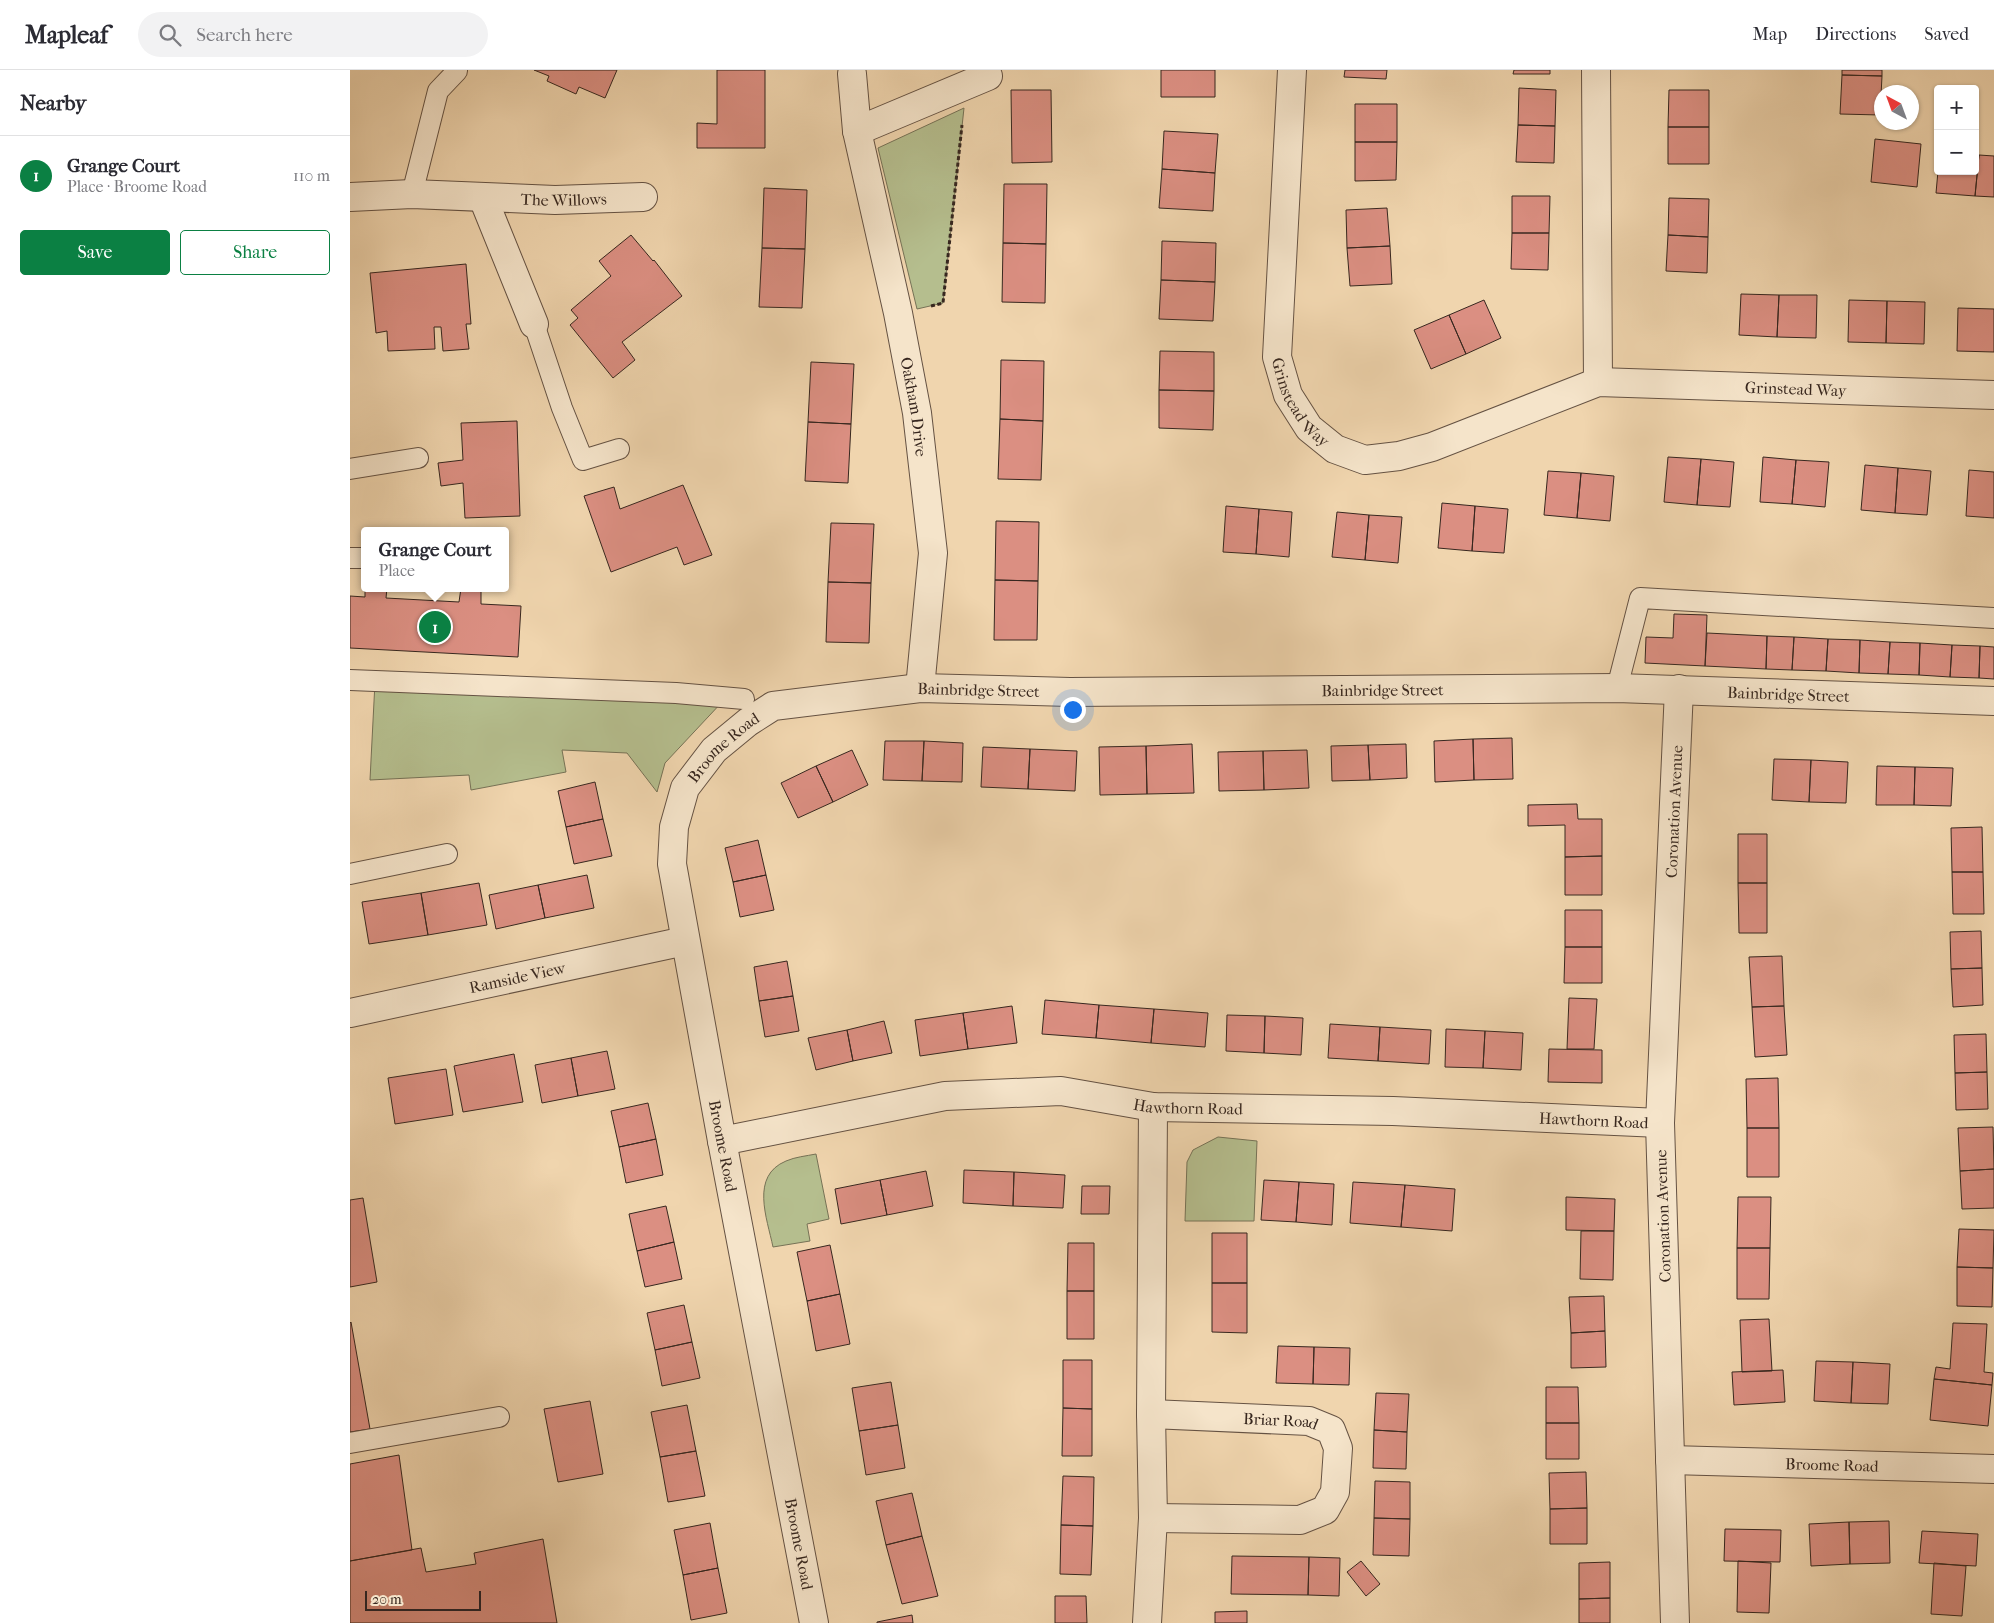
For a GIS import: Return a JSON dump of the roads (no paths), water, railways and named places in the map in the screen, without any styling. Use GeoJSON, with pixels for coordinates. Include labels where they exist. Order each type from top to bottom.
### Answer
{"type":"FeatureCollection","features":[{"type":"Feature","properties":{"kind":"street","name":"Grinstead Way"},"geometry":{"type":"LineString","coordinates":[[1292,70],[1277,357],[1288,395],[1309,428],[1335,449],[1366,460],[1400,456],[1432,447],[1598,382],[1994,395]]}},
{"type":"Feature","properties":{"kind":"street"},"geometry":{"type":"LineString","coordinates":[[1596,70],[1598,382]]}},
{"type":"Feature","properties":{"kind":"street","name":"Oakham Drive"},"geometry":{"type":"LineString","coordinates":[[852,74],[857,131],[898,313],[917,412],[933,553],[920,688]]}},
{"type":"Feature","properties":{"kind":"street"},"geometry":{"type":"LineString","coordinates":[[857,131],[977,80]]}},
{"type":"Feature","properties":{"kind":"street","name":"The Willows"},"geometry":{"type":"LineString","coordinates":[[350,197],[412,194],[555,200],[643,197]]}},
{"type":"Feature","properties":{"kind":"street"},"geometry":{"type":"LineString","coordinates":[[483,198],[534,324]]}},
{"type":"Feature","properties":{"kind":"street","name":"Bainbridge Street"},"geometry":{"type":"LineString","coordinates":[[773,706],[920,688],[1070,692],[1618,688],[1994,701]]}},
{"type":"Feature","properties":{"kind":"street","name":"Coronation Avenue"},"geometry":{"type":"LineString","coordinates":[[1675,1623],[1660,1124],[1679,690]]}},
{"type":"Feature","properties":{"kind":"street","name":"Broome Road"},"geometry":{"type":"LineString","coordinates":[[773,706],[748,722],[714,750],[685,788],[674,827],[672,864],[722,1141],[814,1623]]}},
{"type":"Feature","properties":{"kind":"street","name":"Ramside View"},"geometry":{"type":"LineString","coordinates":[[350,1013],[685,941]]}},
{"type":"Feature","properties":{"kind":"street","name":"Hawthorn Road"},"geometry":{"type":"LineString","coordinates":[[722,1141],[945,1096],[1061,1091],[1152,1107],[1393,1111],[1660,1124]]}},
{"type":"Feature","properties":{"kind":"street"},"geometry":{"type":"LineString","coordinates":[[1147,1623],[1153,1518],[1151,1414],[1152,1107]]}},
{"type":"Feature","properties":{"kind":"street","name":"Briar Road"},"geometry":{"type":"LineString","coordinates":[[1151,1414],[1309,1421],[1332,1430],[1338,1448],[1335,1492],[1325,1510],[1300,1520],[1153,1518]]}},
{"type":"Feature","properties":{"kind":"street","name":"Broome Road"},"geometry":{"type":"LineString","coordinates":[[1670,1460],[1994,1470]]}},
{"type":"Feature","properties":{"kind":"lane"},"geometry":{"type":"LineString","coordinates":[[412,194],[438,90],[457,71]]}},
{"type":"Feature","properties":{"kind":"lane"},"geometry":{"type":"LineString","coordinates":[[534,324],[562,408],[584,460],[620,449]]}},
{"type":"Feature","properties":{"kind":"lane"},"geometry":{"type":"LineString","coordinates":[[350,469],[418,458]]}},
{"type":"Feature","properties":{"kind":"lane"},"geometry":{"type":"LineString","coordinates":[[1618,688],[1640,598],[1994,618]]}},
{"type":"Feature","properties":{"kind":"lane"},"geometry":{"type":"LineString","coordinates":[[350,680],[676,693],[744,698]]}},
{"type":"Feature","properties":{"kind":"lane"},"geometry":{"type":"LineString","coordinates":[[350,874],[447,854]]}},
{"type":"Feature","properties":{"kind":"lane"},"geometry":{"type":"LineString","coordinates":[[350,1443],[499,1417]]}},
{"type":"Feature","properties":{"kind":"place","name":"Grange Court"},"geometry":{"type":"Point","coordinates":[435,627]}}]}
